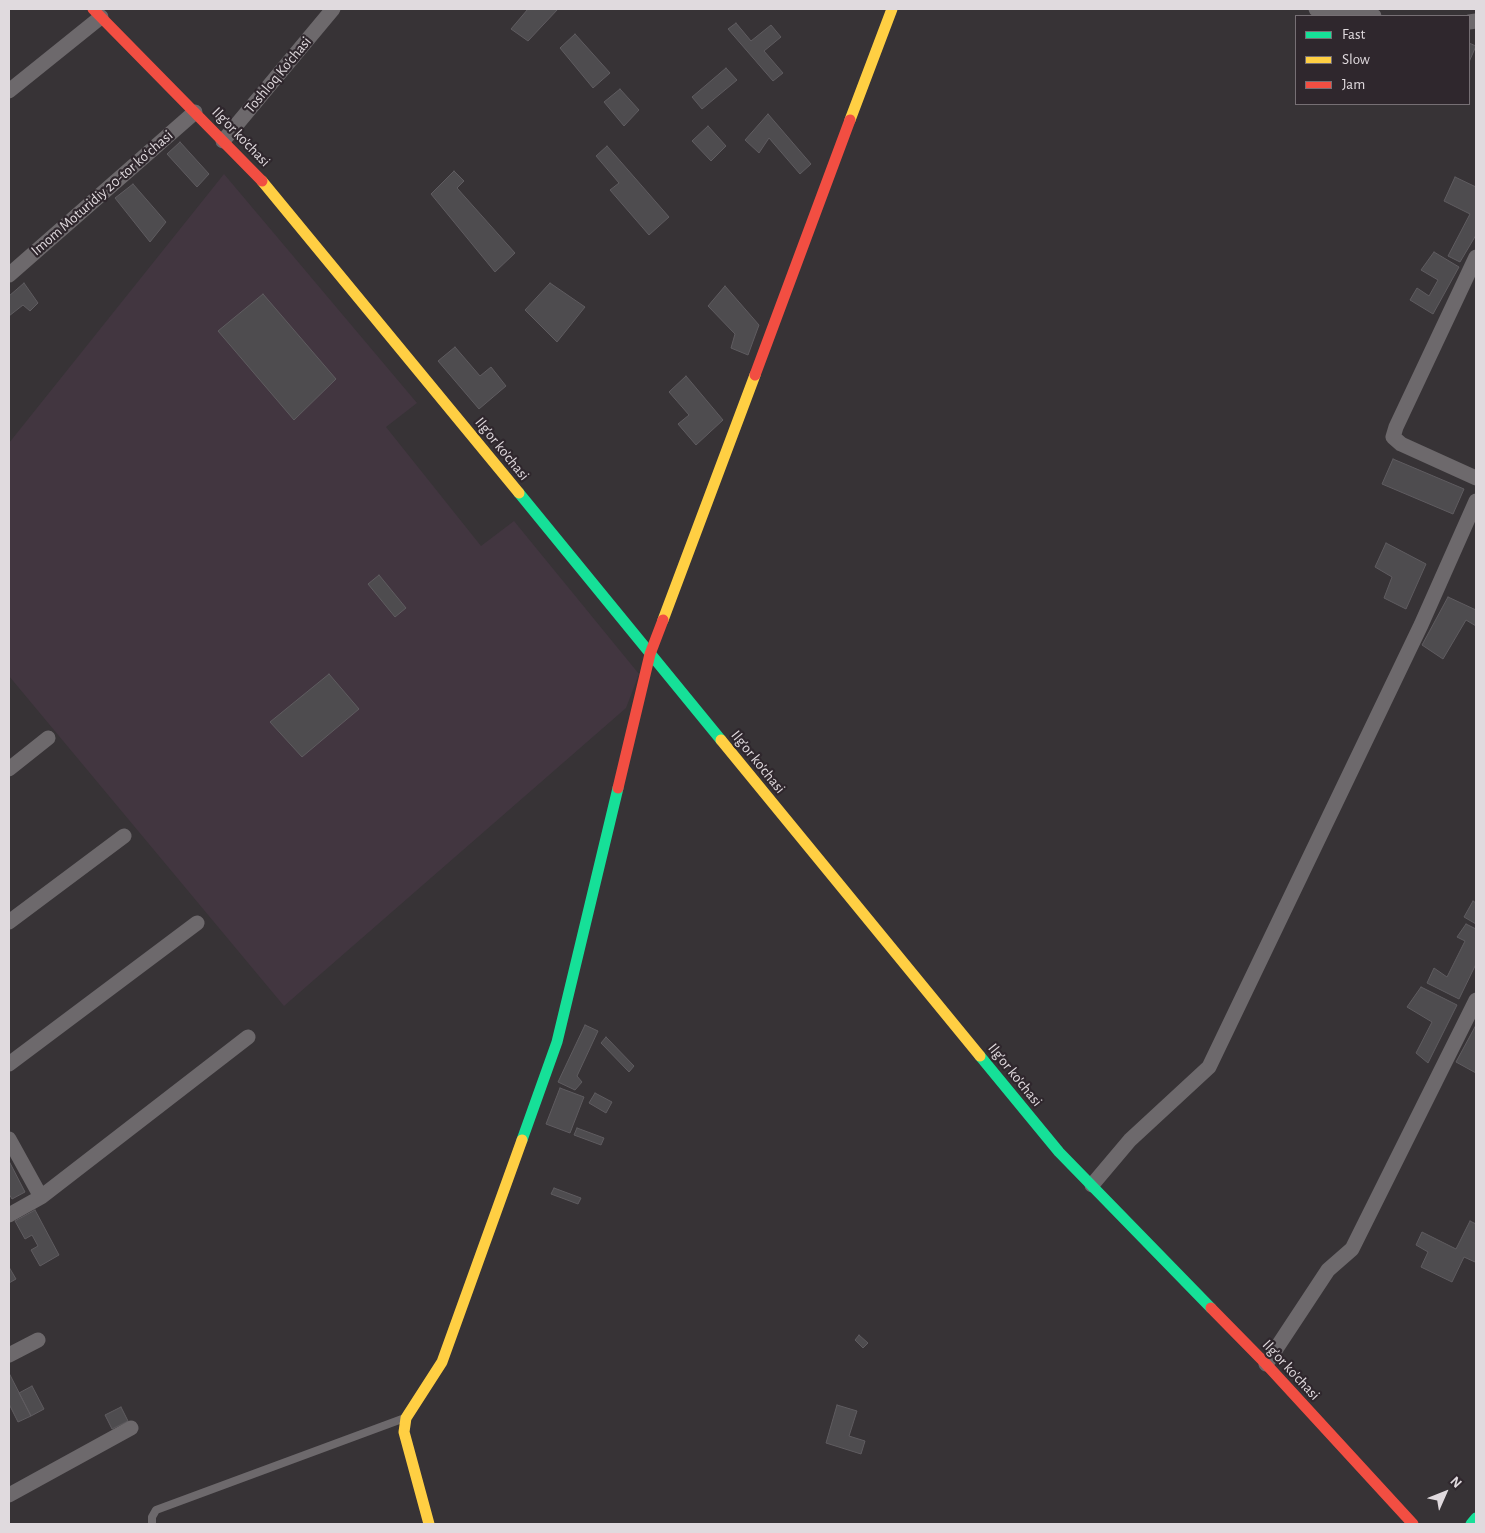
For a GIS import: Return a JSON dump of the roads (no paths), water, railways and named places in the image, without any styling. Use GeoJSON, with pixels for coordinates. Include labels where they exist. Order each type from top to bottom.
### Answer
{"type":"FeatureCollection","features":[{"type":"Feature","properties":{"kind":"street","name":"Toshloq Ko'chasi"},"geometry":{"type":"LineString","coordinates":[[224,141],[333,9]]}},
{"type":"Feature","properties":{"kind":"street"},"geometry":{"type":"LineString","coordinates":[[429,1524],[404,1432],[406,1418],[442,1362],[557,1042],[650,654],[892,9]]}},
{"type":"Feature","properties":{"kind":"street"},"geometry":{"type":"LineString","coordinates":[[1316,9],[1366,15]]}},
{"type":"Feature","properties":{"kind":"street","name":"Ilg'or ko'chasi"},"geometry":{"type":"LineString","coordinates":[[97,13],[272,191],[1059,1152],[1266,1364],[1413,1524]]}},
{"type":"Feature","properties":{"kind":"street"},"geometry":{"type":"LineString","coordinates":[[9,91],[97,13]]}},
{"type":"Feature","properties":{"kind":"street","name":"Imom Moturidiy 20-tor koʻchasi"},"geometry":{"type":"LineString","coordinates":[[9,275],[195,112]]}},
{"type":"Feature","properties":{"kind":"street"},"geometry":{"type":"LineString","coordinates":[[1476,257],[1392,437],[1401,444],[1476,478]]}},
{"type":"Feature","properties":{"kind":"street"},"geometry":{"type":"LineString","coordinates":[[1092,1186],[1130,1140],[1209,1067],[1416,634],[1476,501]]}},
{"type":"Feature","properties":{"kind":"street"},"geometry":{"type":"LineString","coordinates":[[9,770],[48,738]]}},
{"type":"Feature","properties":{"kind":"street"},"geometry":{"type":"LineString","coordinates":[[9,922],[124,836]]}},
{"type":"Feature","properties":{"kind":"street"},"geometry":{"type":"LineString","coordinates":[[9,1064],[197,923]]}},
{"type":"Feature","properties":{"kind":"street"},"geometry":{"type":"LineString","coordinates":[[1266,1364],[1328,1270],[1352,1249],[1476,1000]]}},
{"type":"Feature","properties":{"kind":"street"},"geometry":{"type":"LineString","coordinates":[[9,1215],[41,1196],[248,1037]]}},
{"type":"Feature","properties":{"kind":"street"},"geometry":{"type":"LineString","coordinates":[[9,1139],[41,1196]]}},
{"type":"Feature","properties":{"kind":"street"},"geometry":{"type":"LineString","coordinates":[[9,1355],[38,1340]]}},
{"type":"Feature","properties":{"kind":"street"},"geometry":{"type":"LineString","coordinates":[[9,1495],[132,1428]]}},
{"type":"Feature","properties":{"kind":"street"},"geometry":{"type":"LineString","coordinates":[[1471,1524],[1476,1518]]}},
{"type":"Feature","properties":{"kind":"lane"},"geometry":{"type":"LineString","coordinates":[[152,1524],[152,1517],[156,1510],[406,1418]]}}]}
